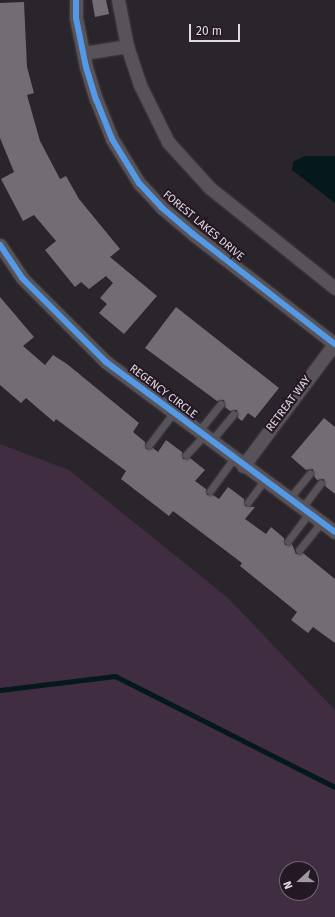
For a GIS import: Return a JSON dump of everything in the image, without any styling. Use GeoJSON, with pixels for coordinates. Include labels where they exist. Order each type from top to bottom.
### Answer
{"type":"FeatureCollection","features":[{"type":"Feature","properties":{"kind":"street","name":"FOREST LAKES DRIVE"},"geometry":{"type":"LineString","coordinates":[[76,0],[76,18],[96,99],[112,139],[139,183],[161,207],[193,234],[335,343]]}},
{"type":"Feature","properties":{"kind":"street"},"geometry":{"type":"LineString","coordinates":[[118,0],[127,46],[153,114],[168,142],[190,169],[210,188],[335,288]]}},
{"type":"Feature","properties":{"kind":"street"},"geometry":{"type":"LineString","coordinates":[[84,53],[127,46]]}},
{"type":"Feature","properties":{"kind":"street","name":"REGENCY CIRCLE"},"geometry":{"type":"LineString","coordinates":[[0,245],[22,278],[106,362],[238,462],[335,532]]}},
{"type":"Feature","properties":{"kind":"street","name":"RETREAT WAY"},"geometry":{"type":"LineString","coordinates":[[238,462],[335,343]]}},
{"type":"Feature","properties":{"kind":"lane"},"geometry":{"type":"LineString","coordinates":[[204,436],[221,404]]}},
{"type":"Feature","properties":{"kind":"lane"},"geometry":{"type":"LineString","coordinates":[[149,445],[173,413]]}},
{"type":"Feature","properties":{"kind":"lane"},"geometry":{"type":"LineString","coordinates":[[186,456],[204,436],[234,414]]}},
{"type":"Feature","properties":{"kind":"lane"},"geometry":{"type":"LineString","coordinates":[[210,491],[238,462]]}},
{"type":"Feature","properties":{"kind":"lane"},"geometry":{"type":"LineString","coordinates":[[289,499],[310,473]]}},
{"type":"Feature","properties":{"kind":"lane"},"geometry":{"type":"LineString","coordinates":[[248,502],[264,481]]}},
{"type":"Feature","properties":{"kind":"lane"},"geometry":{"type":"LineString","coordinates":[[288,540],[321,483]]}},
{"type":"Feature","properties":{"kind":"lane"},"geometry":{"type":"LineString","coordinates":[[299,550],[322,522]]}},
{"type":"Feature","properties":{"kind":"shaded area"},"geometry":{"type":"Polygon","coordinates":[[[305,156],[335,156],[335,203],[292,170],[293,162],[305,156]]]}},
{"type":"Feature","properties":{"kind":"shaded area"},"geometry":{"type":"Polygon","coordinates":[[[0,444],[69,470],[228,598],[335,710],[335,917],[0,917],[0,444]]]}},
{"type":"Feature","properties":{"kind":"building"},"geometry":{"type":"Polygon","coordinates":[[[92,0],[106,0],[109,14],[95,17],[92,0]]]}},
{"type":"Feature","properties":{"kind":"building"},"geometry":{"type":"Polygon","coordinates":[[[24,2],[27,67],[34,93],[27,95],[40,141],[60,179],[66,176],[79,199],[120,249],[110,257],[157,296],[124,334],[99,313],[107,304],[100,298],[113,283],[106,276],[89,289],[81,282],[75,287],[45,250],[56,241],[34,215],[23,221],[1,179],[14,172],[0,138],[0,3],[24,2]]]}},
{"type":"Feature","properties":{"kind":"building"},"geometry":{"type":"Polygon","coordinates":[[[0,297],[34,337],[23,346],[45,365],[53,355],[67,364],[139,423],[133,432],[145,442],[146,449],[153,448],[158,452],[166,440],[182,452],[183,459],[190,458],[205,470],[195,481],[206,489],[207,495],[213,495],[219,499],[228,487],[244,499],[245,506],[255,507],[245,519],[266,534],[271,527],[284,538],[285,545],[292,544],[296,554],[303,553],[335,579],[335,643],[313,627],[308,633],[291,620],[297,612],[240,566],[242,563],[173,511],[169,516],[121,479],[126,471],[56,419],[54,422],[26,398],[21,403],[0,385],[0,297]]]}},
{"type":"Feature","properties":{"kind":"building"},"geometry":{"type":"Polygon","coordinates":[[[176,307],[279,388],[255,418],[248,413],[242,421],[238,418],[237,410],[230,411],[225,407],[224,400],[217,401],[145,348],[176,307]]]}},
{"type":"Feature","properties":{"kind":"building"},"geometry":{"type":"Polygon","coordinates":[[[324,418],[335,427],[335,494],[325,486],[324,479],[317,480],[314,476],[313,469],[306,470],[291,457],[324,418]]]}},
{"type":"Feature","properties":{"kind":"waterway"},"geometry":{"type":"LineString","coordinates":[[0,690],[115,676],[335,787]]}},
{"type":"Feature","properties":{"kind":"cycle path"},"geometry":{"type":"LineString","coordinates":[[76,0],[76,18],[86,67],[96,99],[112,139],[139,183],[161,207],[193,234],[335,344]]}},
{"type":"Feature","properties":{"kind":"cycle path"},"geometry":{"type":"LineString","coordinates":[[0,245],[22,278],[106,362],[335,532]]}}]}
